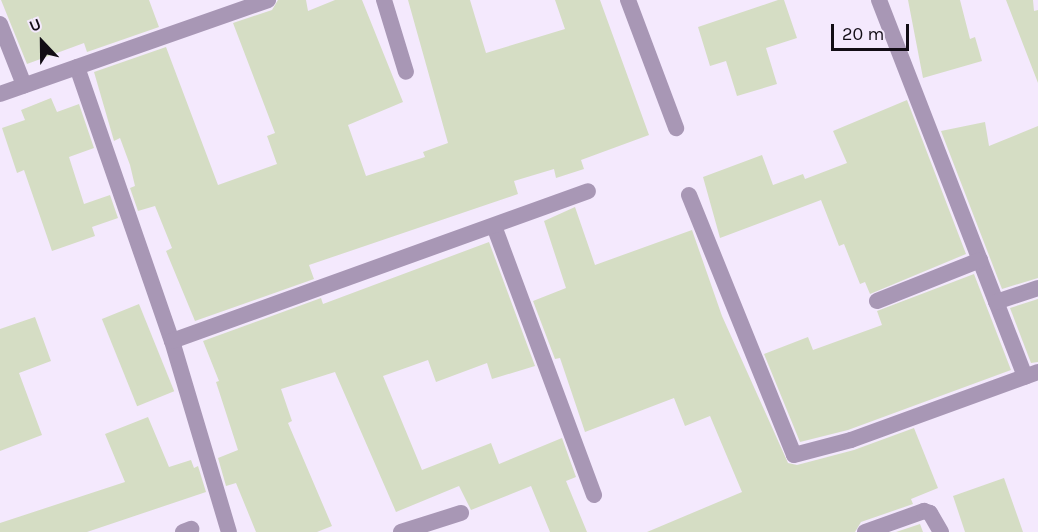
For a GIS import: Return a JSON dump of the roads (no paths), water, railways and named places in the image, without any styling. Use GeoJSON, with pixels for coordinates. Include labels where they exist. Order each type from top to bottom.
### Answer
{"type":"FeatureCollection","features":[{"type":"Feature","properties":{"kind":"street"},"geometry":{"type":"LineString","coordinates":[[0,94],[268,0]]}},
{"type":"Feature","properties":{"kind":"street"},"geometry":{"type":"LineString","coordinates":[[384,0],[406,72]]}},
{"type":"Feature","properties":{"kind":"street"},"geometry":{"type":"LineString","coordinates":[[628,0],[676,128]]}},
{"type":"Feature","properties":{"kind":"street"},"geometry":{"type":"LineString","coordinates":[[689,195],[794,455],[851,440],[1031,374],[996,302],[879,0]]}},
{"type":"Feature","properties":{"kind":"street"},"geometry":{"type":"LineString","coordinates":[[0,24],[24,85]]}},
{"type":"Feature","properties":{"kind":"street"},"geometry":{"type":"LineString","coordinates":[[77,67],[172,341],[229,532]]}},
{"type":"Feature","properties":{"kind":"street"},"geometry":{"type":"LineString","coordinates":[[172,341],[588,191]]}},
{"type":"Feature","properties":{"kind":"street"},"geometry":{"type":"LineString","coordinates":[[494,226],[594,495]]}},
{"type":"Feature","properties":{"kind":"street"},"geometry":{"type":"LineString","coordinates":[[877,301],[980,261]]}},
{"type":"Feature","properties":{"kind":"street"},"geometry":{"type":"LineString","coordinates":[[996,302],[1038,288]]}},
{"type":"Feature","properties":{"kind":"street"},"geometry":{"type":"LineString","coordinates":[[865,532],[924,512],[930,513],[941,532]]}},
{"type":"Feature","properties":{"kind":"street"},"geometry":{"type":"LineString","coordinates":[[402,532],[461,513]]}}]}
